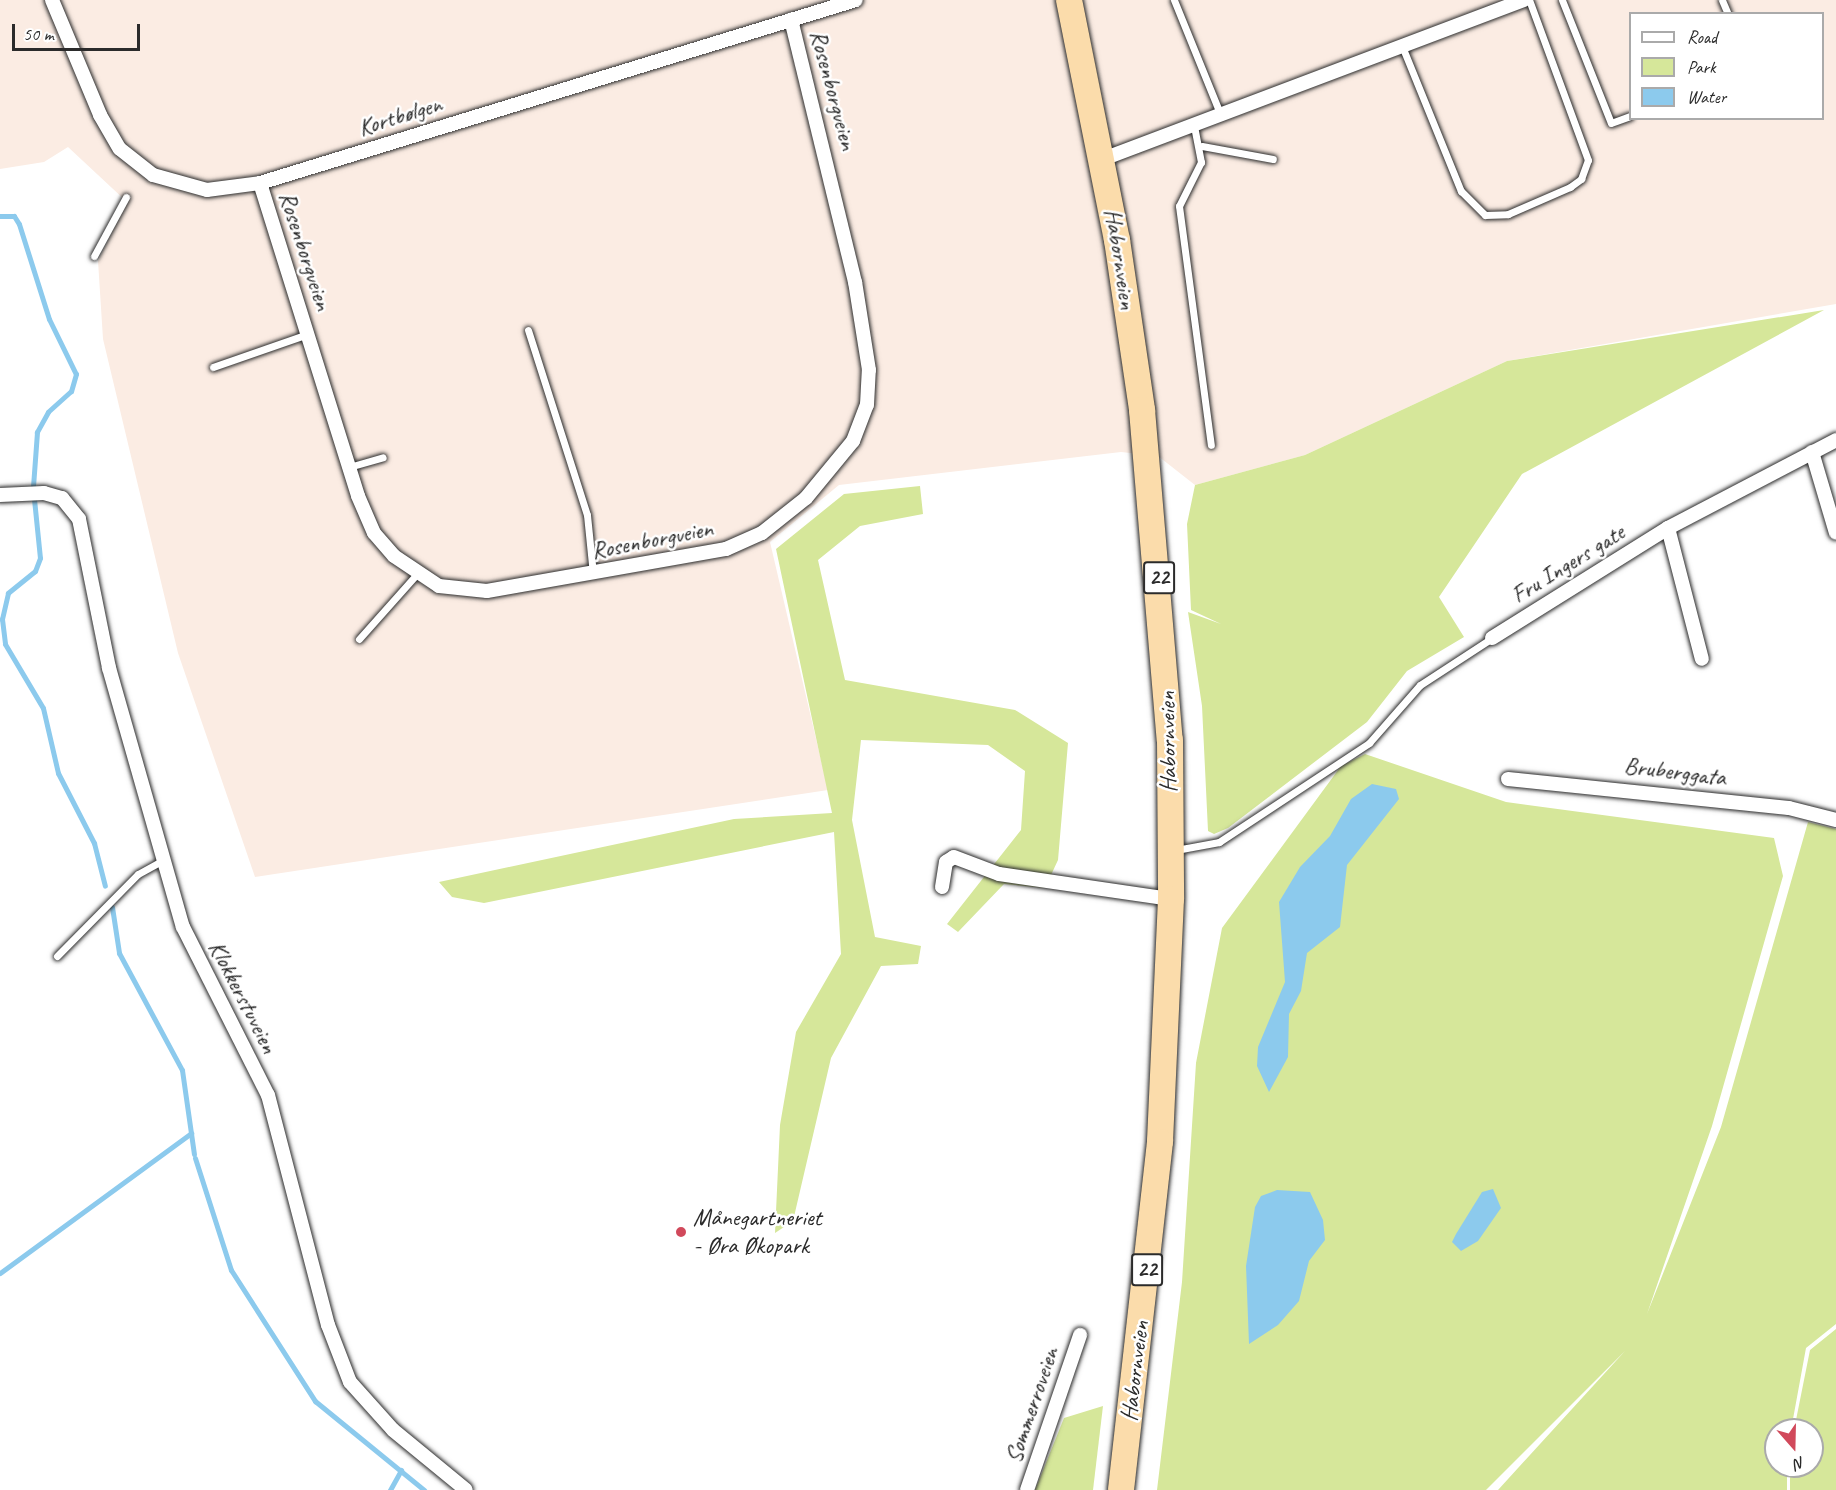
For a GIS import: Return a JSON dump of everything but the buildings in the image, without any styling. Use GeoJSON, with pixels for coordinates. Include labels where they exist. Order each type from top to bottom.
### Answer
{"type":"FeatureCollection","features":[{"type":"Feature","properties":{"kind":"highway","name":"Habornveien"},"geometry":{"type":"LineString","coordinates":[[1069,0],[1103,159],[1155,523],[1166,664],[1171,899],[1160,1142],[1121,1490]]}},
{"type":"Feature","properties":{"kind":"street","name":"Kortbølgen"},"geometry":{"type":"LineString","coordinates":[[52,0],[110,135],[136,164],[178,185],[207,190],[260,183],[856,0]]}},
{"type":"Feature","properties":{"kind":"street"},"geometry":{"type":"LineString","coordinates":[[1103,159],[1524,0]]}},
{"type":"Feature","properties":{"kind":"street","name":"Rosenborgveien"},"geometry":{"type":"LineString","coordinates":[[260,183],[349,467],[374,533],[417,574],[439,586],[487,591],[726,549],[762,533],[832,471],[853,441],[867,405],[869,370],[855,282],[791,20]]}},
{"type":"Feature","properties":{"kind":"street","name":"Fru Ingers gate"},"geometry":{"type":"LineString","coordinates":[[1492,638],[1668,528],[1836,440]]}},
{"type":"Feature","properties":{"kind":"street"},"geometry":{"type":"LineString","coordinates":[[1812,452],[1836,532]]}},
{"type":"Feature","properties":{"kind":"street","name":"Klokkerstuveien"},"geometry":{"type":"LineString","coordinates":[[0,495],[44,493],[62,498],[80,519],[109,668],[164,860],[200,967],[268,1095],[328,1325],[350,1382],[393,1430],[466,1490]]}},
{"type":"Feature","properties":{"kind":"street"},"geometry":{"type":"LineString","coordinates":[[1668,528],[1702,659]]}},
{"type":"Feature","properties":{"kind":"street","name":"Bruberggata"},"geometry":{"type":"LineString","coordinates":[[1508,778],[1789,808],[1836,820]]}},
{"type":"Feature","properties":{"kind":"street"},"geometry":{"type":"LineString","coordinates":[[942,887],[946,862],[954,857],[999,874],[1171,899]]}},
{"type":"Feature","properties":{"kind":"street","name":"Sommerroveien"},"geometry":{"type":"LineString","coordinates":[[1027,1490],[1080,1335]]}},
{"type":"Feature","properties":{"kind":"lane"},"geometry":{"type":"LineString","coordinates":[[1174,0],[1221,116]]}},
{"type":"Feature","properties":{"kind":"lane"},"geometry":{"type":"LineString","coordinates":[[1402,46],[1461,192],[1485,215],[1508,214],[1570,187],[1581,179],[1588,160],[1530,0]]}},
{"type":"Feature","properties":{"kind":"lane"},"geometry":{"type":"LineString","coordinates":[[1562,0],[1611,123],[1629,116]]}},
{"type":"Feature","properties":{"kind":"lane"},"geometry":{"type":"LineString","coordinates":[[1194,126],[1202,146],[1201,162],[1179,206],[1211,445]]}},
{"type":"Feature","properties":{"kind":"lane"},"geometry":{"type":"LineString","coordinates":[[1202,146],[1273,159]]}},
{"type":"Feature","properties":{"kind":"lane"},"geometry":{"type":"LineString","coordinates":[[94,256],[126,197]]}},
{"type":"Feature","properties":{"kind":"lane"},"geometry":{"type":"LineString","coordinates":[[528,330],[587,515],[593,574]]}},
{"type":"Feature","properties":{"kind":"lane"},"geometry":{"type":"LineString","coordinates":[[213,367],[308,334]]}},
{"type":"Feature","properties":{"kind":"lane"},"geometry":{"type":"LineString","coordinates":[[349,467],[383,457]]}},
{"type":"Feature","properties":{"kind":"lane"},"geometry":{"type":"LineString","coordinates":[[359,639],[417,574]]}},
{"type":"Feature","properties":{"kind":"lane"},"geometry":{"type":"LineString","coordinates":[[1171,850],[1198,849],[1239,829],[1369,743],[1420,686],[1492,638]]}},
{"type":"Feature","properties":{"kind":"lane"},"geometry":{"type":"LineString","coordinates":[[57,956],[138,874],[164,860]]}},
{"type":"Feature","properties":{"kind":"shaded area"},"geometry":{"type":"Polygon","coordinates":[[[0,0],[1836,0],[1836,304],[1507,361],[1305,455],[1195,485],[1158,456],[1121,452],[839,485],[770,542],[828,790],[255,877],[178,653],[103,339],[98,261],[127,202],[68,147],[44,162],[0,169],[0,0]]]}},
{"type":"Feature","properties":{"kind":"green space"},"geometry":{"type":"Polygon","coordinates":[[[1824,310],[1522,474],[1439,597],[1464,637],[1407,671],[1367,722],[1228,828],[1214,834],[1208,831],[1202,706],[1188,612],[1221,624],[1191,610],[1187,524],[1195,485],[1305,455],[1507,361],[1824,310]]]}},
{"type":"Feature","properties":{"kind":"green space"},"geometry":{"type":"Polygon","coordinates":[[[920,486],[923,514],[860,526],[818,560],[845,680],[1015,710],[1068,743],[1058,860],[1045,888],[1004,884],[958,932],[947,924],[1021,830],[1025,771],[988,745],[861,740],[852,820],[875,937],[921,946],[918,964],[881,966],[831,1058],[793,1221],[775,1233],[780,1125],[796,1032],[841,954],[834,832],[484,903],[452,897],[439,882],[734,819],[832,813],[776,549],[844,494],[920,486]]]}},
{"type":"Feature","properties":{"kind":"green space"},"geometry":{"type":"Polygon","coordinates":[[[1365,754],[1506,802],[1774,838],[1783,876],[1712,1126],[1647,1314],[1721,1127],[1808,822],[1836,829],[1836,1324],[1806,1348],[1793,1418],[1764,1418],[1764,1478],[1787,1478],[1787,1490],[1498,1490],[1625,1351],[1486,1490],[1157,1490],[1182,1282],[1196,1063],[1222,928],[1341,766],[1365,754]]]}},
{"type":"Feature","properties":{"kind":"green space"},"geometry":{"type":"Polygon","coordinates":[[[1836,1329],[1836,1490],[1790,1490],[1790,1478],[1824,1478],[1824,1418],[1796,1418],[1810,1350],[1836,1329]]]}},
{"type":"Feature","properties":{"kind":"green space"},"geometry":{"type":"Polygon","coordinates":[[[1103,1406],[1093,1490],[1035,1490],[1064,1418],[1103,1406]]]}},
{"type":"Feature","properties":{"kind":"water"},"geometry":{"type":"Polygon","coordinates":[[[1372,784],[1396,789],[1399,799],[1347,865],[1340,927],[1307,953],[1301,991],[1289,1014],[1288,1057],[1269,1092],[1257,1066],[1258,1047],[1285,982],[1279,902],[1300,867],[1330,836],[1351,799],[1372,784]]]}},
{"type":"Feature","properties":{"kind":"water"},"geometry":{"type":"Polygon","coordinates":[[[1493,1189],[1501,1208],[1478,1241],[1461,1251],[1452,1242],[1456,1234],[1482,1192],[1493,1189]]]}},
{"type":"Feature","properties":{"kind":"water"},"geometry":{"type":"Polygon","coordinates":[[[1277,1190],[1310,1192],[1323,1220],[1325,1240],[1309,1261],[1299,1301],[1278,1325],[1249,1344],[1246,1266],[1255,1207],[1261,1196],[1277,1190]]]}},
{"type":"Feature","properties":{"kind":"waterway"},"geometry":{"type":"LineString","coordinates":[[0,216],[14,216],[19,224],[49,319],[76,374],[71,391],[48,412],[37,432],[33,487]]}},
{"type":"Feature","properties":{"kind":"waterway"},"geometry":{"type":"LineString","coordinates":[[34,499],[40,558],[35,571],[8,593],[2,619],[5,644],[43,708],[58,773],[94,843],[105,886]]}},
{"type":"Feature","properties":{"kind":"waterway"},"geometry":{"type":"LineString","coordinates":[[112,907],[119,953],[182,1070],[194,1154]]}},
{"type":"Feature","properties":{"kind":"waterway"},"geometry":{"type":"LineString","coordinates":[[0,1273],[191,1133]]}},
{"type":"Feature","properties":{"kind":"waterway"},"geometry":{"type":"LineString","coordinates":[[195,1158],[231,1270],[315,1401],[424,1490]]}},
{"type":"Feature","properties":{"kind":"waterway"},"geometry":{"type":"LineString","coordinates":[[390,1490],[401,1470]]}},
{"type":"Feature","properties":{"kind":"place","name":"Månegartneriet - Øra Økopark"},"geometry":{"type":"Point","coordinates":[681,1232]}}]}
